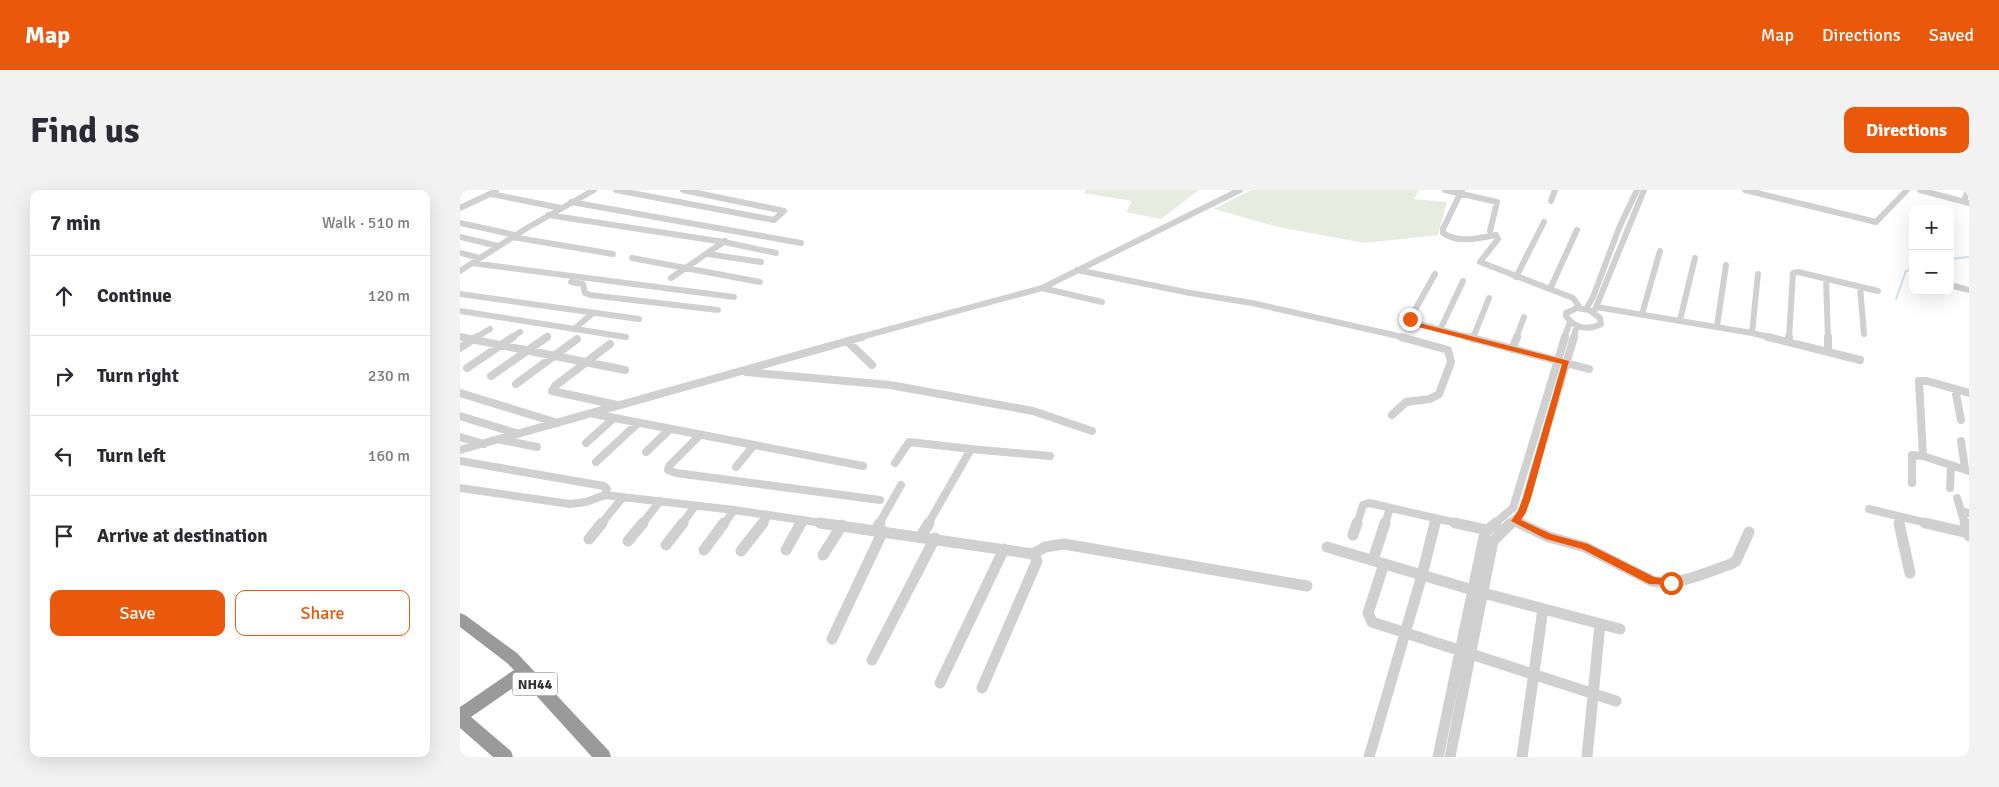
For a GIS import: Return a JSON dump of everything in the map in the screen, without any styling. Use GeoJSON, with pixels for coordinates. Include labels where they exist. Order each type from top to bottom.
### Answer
{"type":"FeatureCollection","features":[{"type":"Feature","properties":{"kind":"highway","name":"NH44"},"geometry":{"type":"LineString","coordinates":[[460,619],[512,658],[603,757]]}},
{"type":"Feature","properties":{"kind":"highway"},"geometry":{"type":"LineString","coordinates":[[505,757],[460,717],[524,672]]}},
{"type":"Feature","properties":{"kind":"street"},"geometry":{"type":"LineString","coordinates":[[460,208],[498,190]]}},
{"type":"Feature","properties":{"kind":"street"},"geometry":{"type":"LineString","coordinates":[[461,269],[480,261],[514,236],[594,190]]}},
{"type":"Feature","properties":{"kind":"street"},"geometry":{"type":"LineString","coordinates":[[616,190],[774,220],[784,211],[683,190]]}},
{"type":"Feature","properties":{"kind":"street"},"geometry":{"type":"LineString","coordinates":[[460,450],[1042,288],[1240,190]]}},
{"type":"Feature","properties":{"kind":"street"},"geometry":{"type":"LineString","coordinates":[[1444,190],[1462,192],[1497,202],[1493,233],[1498,239],[1479,261],[1576,300],[1589,309],[1601,321],[1598,326],[1590,328],[1574,324],[1566,316],[1566,313],[1572,309],[1589,309],[1642,314],[1752,332],[1860,360]]}},
{"type":"Feature","properties":{"kind":"street"},"geometry":{"type":"LineString","coordinates":[[1551,201],[1555,190]]}},
{"type":"Feature","properties":{"kind":"street"},"geometry":{"type":"LineString","coordinates":[[1589,309],[1618,228],[1637,190]]}},
{"type":"Feature","properties":{"kind":"street"},"geometry":{"type":"LineString","coordinates":[[1589,309],[1644,190]]}},
{"type":"Feature","properties":{"kind":"street"},"geometry":{"type":"LineString","coordinates":[[1746,190],[1876,222],[1907,190]]}},
{"type":"Feature","properties":{"kind":"street"},"geometry":{"type":"LineString","coordinates":[[1920,190],[1966,202],[1968,190]]}},
{"type":"Feature","properties":{"kind":"street"},"geometry":{"type":"LineString","coordinates":[[1462,192],[1444,229],[1445,235],[1456,240],[1493,233]]}},
{"type":"Feature","properties":{"kind":"street"},"geometry":{"type":"LineString","coordinates":[[491,194],[561,208]]}},
{"type":"Feature","properties":{"kind":"street"},"geometry":{"type":"LineString","coordinates":[[721,210],[736,200]]}},
{"type":"Feature","properties":{"kind":"street"},"geometry":{"type":"LineString","coordinates":[[571,202],[801,243]]}},
{"type":"Feature","properties":{"kind":"street"},"geometry":{"type":"LineString","coordinates":[[548,216],[724,242],[776,253]]}},
{"type":"Feature","properties":{"kind":"street"},"geometry":{"type":"LineString","coordinates":[[1516,277],[1544,222]]}},
{"type":"Feature","properties":{"kind":"street"},"geometry":{"type":"LineString","coordinates":[[460,224],[613,254]]}},
{"type":"Feature","properties":{"kind":"street"},"geometry":{"type":"LineString","coordinates":[[460,242],[464,238],[484,229]]}},
{"type":"Feature","properties":{"kind":"street"},"geometry":{"type":"LineString","coordinates":[[1550,290],[1577,230]]}},
{"type":"Feature","properties":{"kind":"street"},"geometry":{"type":"LineString","coordinates":[[671,278],[737,232]]}},
{"type":"Feature","properties":{"kind":"street"},"geometry":{"type":"LineString","coordinates":[[464,238],[498,246]]}},
{"type":"Feature","properties":{"kind":"street"},"geometry":{"type":"LineString","coordinates":[[1642,314],[1660,251]]}},
{"type":"Feature","properties":{"kind":"street"},"geometry":{"type":"LineString","coordinates":[[460,252],[480,261]]}},
{"type":"Feature","properties":{"kind":"street"},"geometry":{"type":"LineString","coordinates":[[708,254],[761,262]]}},
{"type":"Feature","properties":{"kind":"street"},"geometry":{"type":"LineString","coordinates":[[632,258],[760,282]]}},
{"type":"Feature","properties":{"kind":"street"},"geometry":{"type":"LineString","coordinates":[[1680,320],[1695,258]]}},
{"type":"Feature","properties":{"kind":"street"},"geometry":{"type":"LineString","coordinates":[[480,261],[480,267],[493,270],[734,298]]}},
{"type":"Feature","properties":{"kind":"street"},"geometry":{"type":"LineString","coordinates":[[1717,326],[1726,265]]}},
{"type":"Feature","properties":{"kind":"street"},"geometry":{"type":"LineString","coordinates":[[1077,270],[1190,293],[1252,303],[1445,348],[1450,352],[1451,362],[1440,394],[1430,399],[1406,402],[1392,415]]}},
{"type":"Feature","properties":{"kind":"street"},"geometry":{"type":"LineString","coordinates":[[1789,341],[1793,273],[1798,272],[1878,291]]}},
{"type":"Feature","properties":{"kind":"street"},"geometry":{"type":"LineString","coordinates":[[1435,274],[1410,321],[1589,368]]}},
{"type":"Feature","properties":{"kind":"street"},"geometry":{"type":"LineString","coordinates":[[1752,332],[1758,274]]}},
{"type":"Feature","properties":{"kind":"street"},"geometry":{"type":"LineString","coordinates":[[549,276],[582,284],[585,293],[590,295],[718,310]]}},
{"type":"Feature","properties":{"kind":"street"},"geometry":{"type":"LineString","coordinates":[[1826,279],[1828,351]]}},
{"type":"Feature","properties":{"kind":"street"},"geometry":{"type":"LineString","coordinates":[[1440,330],[1463,281]]}},
{"type":"Feature","properties":{"kind":"street"},"geometry":{"type":"LineString","coordinates":[[1954,286],[1969,290]]}},
{"type":"Feature","properties":{"kind":"street"},"geometry":{"type":"LineString","coordinates":[[1860,287],[1864,334]]}},
{"type":"Feature","properties":{"kind":"street"},"geometry":{"type":"LineString","coordinates":[[1042,288],[1102,302]]}},
{"type":"Feature","properties":{"kind":"street"},"geometry":{"type":"LineString","coordinates":[[460,294],[639,320]]}},
{"type":"Feature","properties":{"kind":"street"},"geometry":{"type":"LineString","coordinates":[[1473,339],[1489,298]]}},
{"type":"Feature","properties":{"kind":"street"},"geometry":{"type":"LineString","coordinates":[[460,311],[626,337]]}},
{"type":"Feature","properties":{"kind":"street"},"geometry":{"type":"LineString","coordinates":[[574,329],[593,313]]}},
{"type":"Feature","properties":{"kind":"street"},"geometry":{"type":"LineString","coordinates":[[1512,349],[1524,317]]}},
{"type":"Feature","properties":{"kind":"street"},"geometry":{"type":"LineString","coordinates":[[1450,757],[1487,530],[1513,508],[1574,324]]}},
{"type":"Feature","properties":{"kind":"street"},"geometry":{"type":"LineString","coordinates":[[460,348],[490,329]]}},
{"type":"Feature","properties":{"kind":"street"},"geometry":{"type":"LineString","coordinates":[[466,368],[520,332]]}},
{"type":"Feature","properties":{"kind":"street"},"geometry":{"type":"LineString","coordinates":[[491,376],[548,336]]}},
{"type":"Feature","properties":{"kind":"street"},"geometry":{"type":"LineString","coordinates":[[460,337],[625,370]]}},
{"type":"Feature","properties":{"kind":"street"},"geometry":{"type":"LineString","coordinates":[[516,384],[577,340]]}},
{"type":"Feature","properties":{"kind":"street"},"geometry":{"type":"LineString","coordinates":[[847,341],[872,365]]}},
{"type":"Feature","properties":{"kind":"street"},"geometry":{"type":"LineString","coordinates":[[610,344],[555,386],[552,391],[619,406]]}},
{"type":"Feature","properties":{"kind":"street"},"geometry":{"type":"LineString","coordinates":[[1478,592],[1493,541],[1516,521],[1522,512],[1561,362]]}},
{"type":"Feature","properties":{"kind":"street"},"geometry":{"type":"LineString","coordinates":[[741,372],[900,387],[1033,411],[1092,431]]}},
{"type":"Feature","properties":{"kind":"street"},"geometry":{"type":"LineString","coordinates":[[1923,456],[1919,381],[1927,381],[1969,393]]}},
{"type":"Feature","properties":{"kind":"street"},"geometry":{"type":"LineString","coordinates":[[1955,389],[1961,420]]}},
{"type":"Feature","properties":{"kind":"street"},"geometry":{"type":"LineString","coordinates":[[460,394],[558,423]]}},
{"type":"Feature","properties":{"kind":"street"},"geometry":{"type":"LineString","coordinates":[[591,414],[863,466]]}},
{"type":"Feature","properties":{"kind":"street"},"geometry":{"type":"LineString","coordinates":[[460,416],[519,434]]}},
{"type":"Feature","properties":{"kind":"street"},"geometry":{"type":"LineString","coordinates":[[586,443],[614,418]]}},
{"type":"Feature","properties":{"kind":"street"},"geometry":{"type":"LineString","coordinates":[[596,462],[638,423]]}},
{"type":"Feature","properties":{"kind":"street"},"geometry":{"type":"LineString","coordinates":[[646,452],[670,429]]}},
{"type":"Feature","properties":{"kind":"street"},"geometry":{"type":"LineString","coordinates":[[700,435],[669,466],[668,470],[676,473],[880,500]]}},
{"type":"Feature","properties":{"kind":"street"},"geometry":{"type":"LineString","coordinates":[[460,437],[484,444]]}},
{"type":"Feature","properties":{"kind":"street"},"geometry":{"type":"LineString","coordinates":[[500,440],[537,447]]}},
{"type":"Feature","properties":{"kind":"street"},"geometry":{"type":"LineString","coordinates":[[1912,483],[1911,456],[1923,456],[1967,470],[1962,440]]}},
{"type":"Feature","properties":{"kind":"street"},"geometry":{"type":"LineString","coordinates":[[895,463],[909,442],[1050,456]]}},
{"type":"Feature","properties":{"kind":"street"},"geometry":{"type":"LineString","coordinates":[[736,467],[754,445]]}},
{"type":"Feature","properties":{"kind":"street"},"geometry":{"type":"LineString","coordinates":[[921,536],[971,449]]}},
{"type":"Feature","properties":{"kind":"street"},"geometry":{"type":"LineString","coordinates":[[460,461],[604,486],[607,489],[605,495]]}},
{"type":"Feature","properties":{"kind":"street"},"geometry":{"type":"LineString","coordinates":[[1950,488],[1951,465]]}},
{"type":"Feature","properties":{"kind":"street"},"geometry":{"type":"LineString","coordinates":[[832,639],[901,485]]}},
{"type":"Feature","properties":{"kind":"street"},"geometry":{"type":"LineString","coordinates":[[460,488],[570,504],[586,502],[605,495],[623,496],[921,536],[1034,554],[1045,546],[1064,544],[1307,586]]}},
{"type":"Feature","properties":{"kind":"street"},"geometry":{"type":"LineString","coordinates":[[589,539],[623,496]]}},
{"type":"Feature","properties":{"kind":"street"},"geometry":{"type":"LineString","coordinates":[[1869,509],[1969,535],[1965,512],[1957,498]]}},
{"type":"Feature","properties":{"kind":"street"},"geometry":{"type":"LineString","coordinates":[[628,541],[660,501]]}},
{"type":"Feature","properties":{"kind":"street"},"geometry":{"type":"LineString","coordinates":[[1353,535],[1363,504],[1368,503],[1487,530]]}},
{"type":"Feature","properties":{"kind":"street"},"geometry":{"type":"LineString","coordinates":[[666,545],[695,506]]}},
{"type":"Feature","properties":{"kind":"street"},"geometry":{"type":"LineString","coordinates":[[1373,560],[1390,508]]}},
{"type":"Feature","properties":{"kind":"street"},"geometry":{"type":"LineString","coordinates":[[704,550],[734,510]]}},
{"type":"Feature","properties":{"kind":"street"},"geometry":{"type":"LineString","coordinates":[[740,551],[768,516]]}},
{"type":"Feature","properties":{"kind":"street"},"geometry":{"type":"LineString","coordinates":[[1898,516],[1910,573]]}},
{"type":"Feature","properties":{"kind":"street"},"geometry":{"type":"LineString","coordinates":[[1369,757],[1422,575],[1436,519]]}},
{"type":"Feature","properties":{"kind":"street"},"geometry":{"type":"LineString","coordinates":[[786,550],[803,520]]}},
{"type":"Feature","properties":{"kind":"street"},"geometry":{"type":"LineString","coordinates":[[1516,521],[1549,537],[1584,546],[1652,581],[1666,583],[1736,561],[1749,532]]}},
{"type":"Feature","properties":{"kind":"street"},"geometry":{"type":"LineString","coordinates":[[823,555],[842,525]]}},
{"type":"Feature","properties":{"kind":"street"},"geometry":{"type":"LineString","coordinates":[[872,660],[935,538]]}},
{"type":"Feature","properties":{"kind":"street"},"geometry":{"type":"LineString","coordinates":[[1327,547],[1478,592],[1620,629]]}},
{"type":"Feature","properties":{"kind":"street"},"geometry":{"type":"LineString","coordinates":[[940,683],[1004,549]]}},
{"type":"Feature","properties":{"kind":"street"},"geometry":{"type":"LineString","coordinates":[[982,688],[1037,561],[1034,554]]}},
{"type":"Feature","properties":{"kind":"street"},"geometry":{"type":"LineString","coordinates":[[1384,564],[1368,613],[1372,622],[1616,701]]}},
{"type":"Feature","properties":{"kind":"street"},"geometry":{"type":"LineString","coordinates":[[1522,757],[1543,609]]}},
{"type":"Feature","properties":{"kind":"street"},"geometry":{"type":"LineString","coordinates":[[1587,757],[1600,624]]}},
{"type":"Feature","properties":{"kind":"street"},"geometry":{"type":"LineString","coordinates":[[1438,757],[1466,653]]}},
{"type":"Feature","properties":{"kind":"shaded area"},"geometry":{"type":"Polygon","coordinates":[[[1086,190],[1199,190],[1161,219],[1126,212],[1132,201],[1084,193],[1086,190]]]}},
{"type":"Feature","properties":{"kind":"shaded area"},"geometry":{"type":"Polygon","coordinates":[[[1251,190],[1419,190],[1414,199],[1447,202],[1438,235],[1365,243],[1278,227],[1214,209],[1251,190]]]}},
{"type":"Feature","properties":{"kind":"waterway"},"geometry":{"type":"LineString","coordinates":[[1954,259],[1969,257]]}},
{"type":"Feature","properties":{"kind":"waterway"},"geometry":{"type":"LineString","coordinates":[[1896,299],[1906,271],[1909,270]]}},
{"type":"Feature","properties":{"kind":"route"},"geometry":{"type":"LineString","coordinates":[[1410,319],[1413,323],[1566,363],[1527,498],[1522,512],[1516,521],[1549,537],[1584,546],[1652,581],[1671,583]]}}]}
